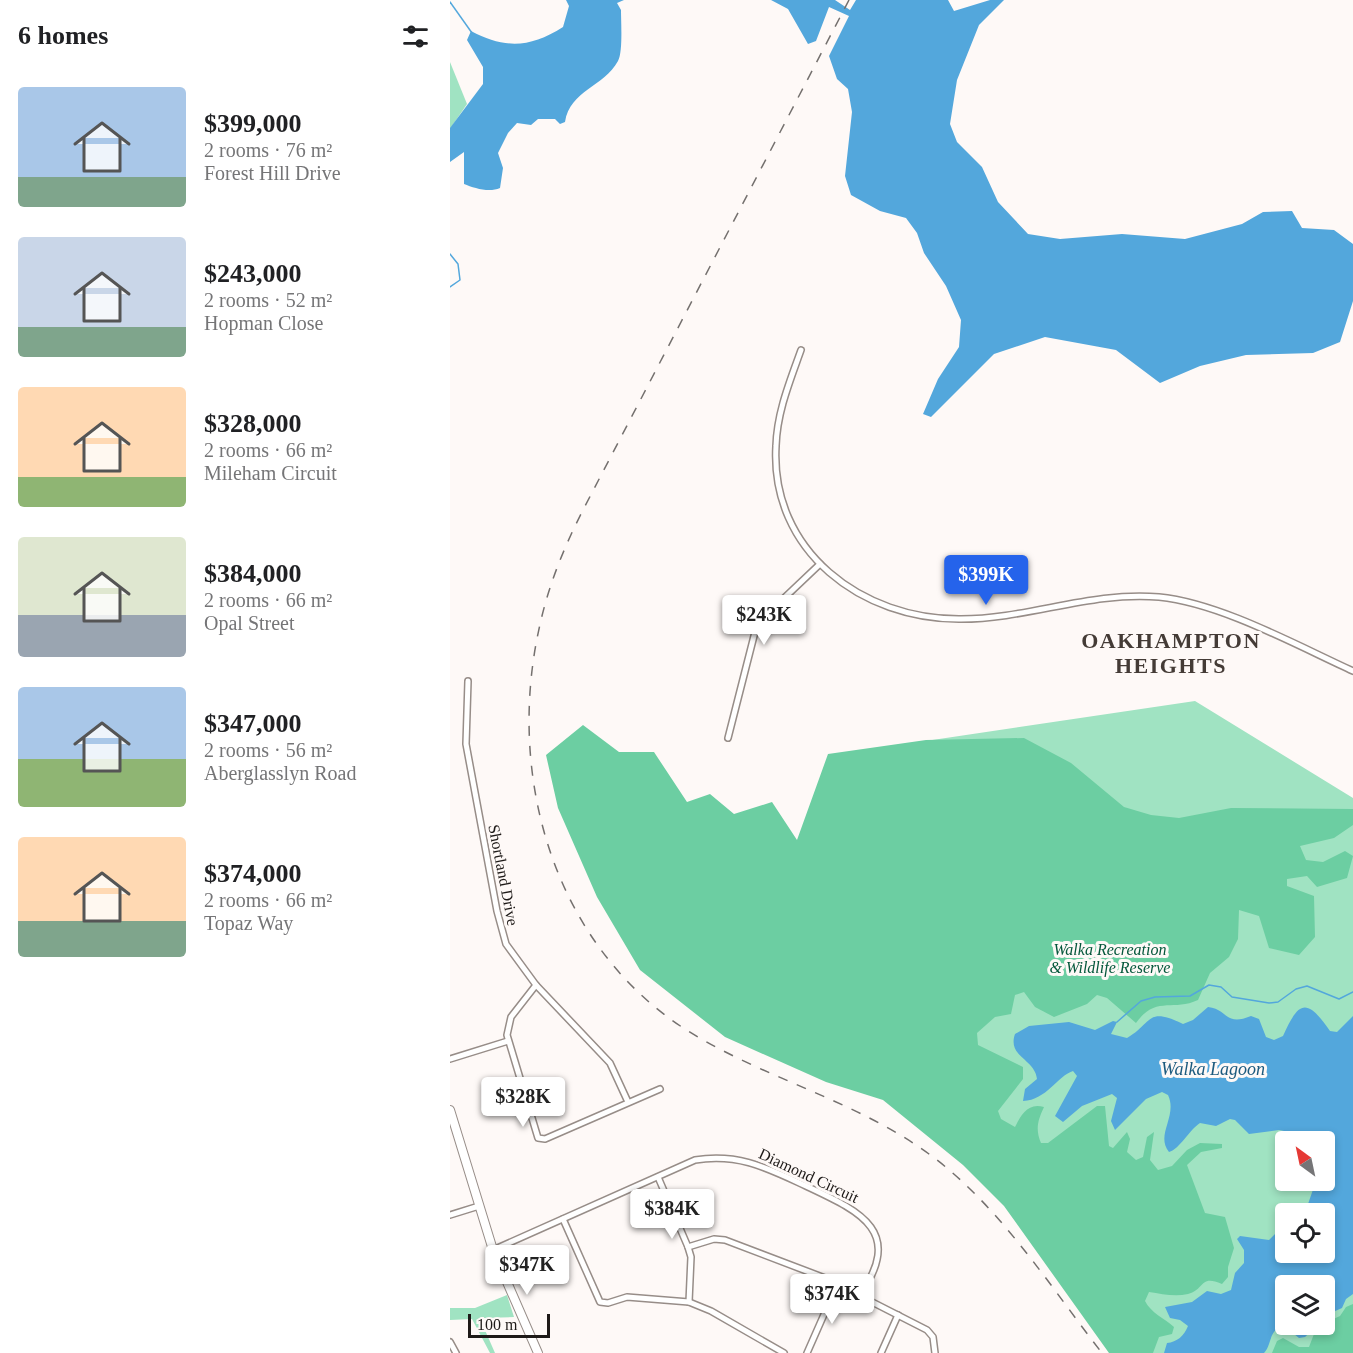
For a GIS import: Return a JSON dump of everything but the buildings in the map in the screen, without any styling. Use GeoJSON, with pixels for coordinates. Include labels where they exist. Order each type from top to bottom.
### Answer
{"type":"FeatureCollection","features":[{"type":"Feature","properties":{"kind":"main road"},"geometry":{"type":"LineString","coordinates":[[450,1110],[493,1250],[538,1353]]}},
{"type":"Feature","properties":{"kind":"street"},"geometry":{"type":"LineString","coordinates":[[801,350],[777,425],[776,469],[787,512],[805,545],[820,564],[843,586],[866,600],[920,616],[960,620],[999,617],[1123,596],[1178,600],[1214,610],[1353,671]]}},
{"type":"Feature","properties":{"kind":"street"},"geometry":{"type":"LineString","coordinates":[[728,738],[755,632],[761,620],[820,564]]}},
{"type":"Feature","properties":{"kind":"street","name":"Shortland Drive"},"geometry":{"type":"LineString","coordinates":[[468,681],[466,744],[501,930],[513,956],[536,985],[610,1063],[628,1102]]}},
{"type":"Feature","properties":{"kind":"street"},"geometry":{"type":"LineString","coordinates":[[536,985],[511,1017],[507,1029],[508,1041],[538,1138],[545,1139],[660,1089]]}},
{"type":"Feature","properties":{"kind":"street"},"geometry":{"type":"LineString","coordinates":[[450,1059],[508,1041]]}},
{"type":"Feature","properties":{"kind":"street","name":"Diamond Circuit"},"geometry":{"type":"LineString","coordinates":[[493,1250],[695,1160],[720,1156],[759,1164],[849,1206],[867,1220],[878,1245],[877,1260],[871,1278],[859,1296]]}},
{"type":"Feature","properties":{"kind":"street"},"geometry":{"type":"LineString","coordinates":[[658,1177],[688,1247],[690,1257],[689,1302]]}},
{"type":"Feature","properties":{"kind":"street"},"geometry":{"type":"LineString","coordinates":[[450,1215],[479,1206]]}},
{"type":"Feature","properties":{"kind":"street"},"geometry":{"type":"LineString","coordinates":[[563,1219],[600,1302],[608,1303],[627,1297],[689,1302],[711,1311],[784,1353]]}},
{"type":"Feature","properties":{"kind":"street"},"geometry":{"type":"LineString","coordinates":[[688,1247],[714,1239],[736,1243],[837,1285],[927,1330],[933,1337],[935,1353]]}},
{"type":"Feature","properties":{"kind":"street"},"geometry":{"type":"LineString","coordinates":[[807,1353],[837,1285]]}},
{"type":"Feature","properties":{"kind":"street"},"geometry":{"type":"LineString","coordinates":[[881,1353],[897,1315]]}},
{"type":"Feature","properties":{"kind":"street"},"geometry":{"type":"LineString","coordinates":[[450,1342],[456,1353]]}},
{"type":"Feature","properties":{"kind":"green space"},"geometry":{"type":"Polygon","coordinates":[[[450,62],[467,104],[450,129],[450,62]]]}},
{"type":"Feature","properties":{"kind":"green space","name":"Walka Recreation & Wildlife Reserve"},"geometry":{"type":"Polygon","coordinates":[[[1195,701],[1353,798],[1353,1353],[1123,1353],[995,1177],[845,753],[1195,701]]]}},
{"type":"Feature","properties":{"kind":"green space","name":"Walka Recreation & Wildlife Reserve"},"geometry":{"type":"Polygon","coordinates":[[[583,725],[619,752],[654,752],[687,802],[710,794],[734,814],[772,802],[797,840],[828,754],[926,740],[1024,738],[1071,763],[1124,807],[1151,815],[1179,818],[1231,808],[1353,809],[1353,825],[1334,838],[1300,846],[1306,860],[1323,862],[1345,851],[1353,856],[1347,878],[1317,887],[1307,876],[1287,879],[1287,886],[1314,896],[1315,937],[1299,955],[1269,948],[1259,916],[1239,910],[1238,939],[1229,957],[1210,973],[1198,1000],[1150,1009],[1136,1023],[1107,998],[1097,995],[1087,1004],[1054,1017],[1035,1007],[1024,992],[1015,995],[1011,1014],[995,1017],[977,1033],[978,1045],[1023,1067],[1023,1079],[998,1111],[1001,1119],[1015,1127],[1029,1108],[1044,1107],[1038,1125],[1041,1143],[1048,1143],[1097,1106],[1105,1106],[1109,1146],[1113,1148],[1127,1132],[1130,1139],[1127,1152],[1136,1160],[1143,1157],[1147,1137],[1154,1132],[1150,1160],[1158,1170],[1172,1166],[1187,1150],[1200,1143],[1222,1144],[1222,1148],[1201,1152],[1187,1165],[1205,1213],[1225,1217],[1234,1248],[1228,1267],[1228,1277],[1222,1284],[1209,1281],[1193,1292],[1183,1295],[1149,1292],[1145,1301],[1154,1312],[1174,1327],[1172,1334],[1159,1337],[1153,1353],[1109,1353],[1004,1206],[963,1165],[883,1100],[826,1082],[725,1037],[640,970],[597,897],[558,808],[546,755],[583,725]]]}},
{"type":"Feature","properties":{"kind":"green space"},"geometry":{"type":"Polygon","coordinates":[[[507,1295],[514,1317],[483,1318],[481,1321],[495,1353],[490,1353],[472,1319],[450,1320],[450,1308],[475,1308],[507,1295]]]}},
{"type":"Feature","properties":{"kind":"green space"},"geometry":{"type":"Polygon","coordinates":[[[1353,1304],[1353,1353],[1272,1353],[1277,1341],[1283,1338],[1299,1347],[1309,1347],[1314,1335],[1335,1335],[1335,1318],[1340,1316],[1346,1307],[1353,1304]]]}},
{"type":"Feature","properties":{"kind":"water"},"geometry":{"type":"Polygon","coordinates":[[[566,0],[624,0],[617,3],[621,10],[621,51],[618,61],[605,77],[573,103],[565,122],[560,124],[555,119],[538,119],[531,125],[517,123],[508,133],[498,153],[503,168],[500,188],[486,190],[464,184],[464,152],[450,162],[450,128],[483,84],[483,67],[467,40],[471,31],[506,43],[517,44],[539,39],[563,27],[569,6],[566,0]]]}},
{"type":"Feature","properties":{"kind":"water"},"geometry":{"type":"Polygon","coordinates":[[[771,0],[835,0],[850,10],[856,0],[948,0],[954,11],[990,0],[1004,0],[979,25],[957,80],[950,124],[957,142],[982,167],[998,202],[1028,234],[1060,239],[1122,234],[1185,239],[1242,224],[1263,212],[1292,211],[1302,228],[1334,230],[1353,244],[1353,301],[1340,342],[1313,353],[1246,355],[1200,366],[1160,383],[1116,350],[1045,337],[994,354],[931,417],[923,414],[938,379],[959,347],[961,320],[946,286],[924,253],[917,233],[906,218],[880,211],[851,195],[845,176],[852,112],[848,89],[837,79],[829,56],[849,16],[829,7],[816,41],[808,44],[788,9],[771,0]]]}},
{"type":"Feature","properties":{"kind":"water","name":"Walka Lagoon"},"geometry":{"type":"Polygon","coordinates":[[[1208,1007],[1215,1008],[1231,1019],[1251,1016],[1259,1019],[1266,1037],[1274,1040],[1283,1036],[1294,1015],[1304,1008],[1315,1013],[1330,1031],[1337,1032],[1353,1016],[1353,1294],[1346,1299],[1342,1308],[1335,1311],[1335,1275],[1275,1275],[1275,1332],[1264,1353],[1164,1353],[1167,1343],[1180,1338],[1188,1326],[1180,1320],[1170,1318],[1165,1307],[1192,1302],[1207,1291],[1221,1294],[1231,1290],[1235,1273],[1244,1263],[1244,1250],[1237,1239],[1240,1236],[1269,1240],[1275,1234],[1275,1263],[1335,1263],[1335,1203],[1308,1203],[1313,1191],[1335,1191],[1335,1131],[1279,1130],[1249,1134],[1235,1120],[1230,1119],[1216,1126],[1200,1123],[1177,1147],[1169,1152],[1164,1139],[1170,1103],[1168,1095],[1162,1092],[1146,1099],[1115,1130],[1111,1121],[1117,1098],[1112,1094],[1082,1106],[1063,1122],[1055,1116],[1077,1076],[1073,1071],[1039,1097],[1023,1101],[1025,1089],[1037,1079],[1032,1067],[1018,1053],[1014,1042],[1015,1034],[1029,1026],[1069,1022],[1095,1030],[1113,1021],[1117,1022],[1111,1034],[1127,1038],[1156,1017],[1162,1016],[1183,1024],[1193,1020],[1208,1007]]]}},
{"type":"Feature","properties":{"kind":"water","name":"Walka Lagoon"},"geometry":{"type":"Polygon","coordinates":[[[1295,1335],[1307,1335],[1305,1337],[1299,1338],[1295,1335]]]}},
{"type":"Feature","properties":{"kind":"waterway"},"geometry":{"type":"LineString","coordinates":[[450,2],[472,33]]}},
{"type":"Feature","properties":{"kind":"waterway"},"geometry":{"type":"LineString","coordinates":[[450,254],[458,264],[460,280],[450,287]]}},
{"type":"Feature","properties":{"kind":"waterway"},"geometry":{"type":"LineString","coordinates":[[1117,1022],[1141,1001],[1155,997],[1190,996],[1209,985],[1221,987],[1232,997],[1269,1003],[1278,1002],[1296,989],[1307,986],[1339,999],[1353,992]]}},
{"type":"Feature","properties":{"kind":"railway"},"geometry":{"type":"LineString","coordinates":[[849,0],[584,508],[557,567],[539,629],[530,686],[530,743],[537,800],[551,855],[574,906],[604,954],[642,996],[688,1031],[717,1048],[841,1104],[901,1135],[929,1154],[954,1174],[1001,1221],[1102,1353]]}},
{"type":"Feature","properties":{"kind":"district","name":"OAKHAMPTON HEIGHTS"},"geometry":{"type":"Point","coordinates":[1171,652]}}]}
